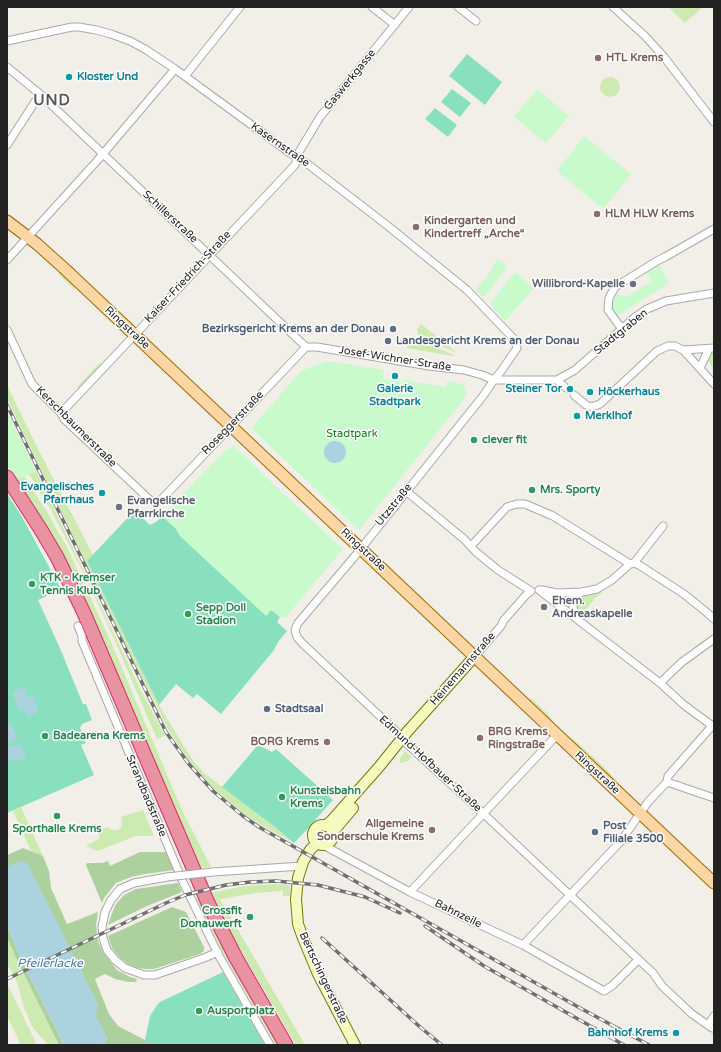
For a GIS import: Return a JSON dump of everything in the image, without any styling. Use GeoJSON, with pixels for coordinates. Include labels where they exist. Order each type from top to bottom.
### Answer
{"type":"FeatureCollection","features":[{"type":"Feature","properties":{"kind":"highway"},"geometry":{"type":"LineString","coordinates":[[7,477],[57,558],[84,613],[208,903],[236,958],[286,1045]]}},
{"type":"Feature","properties":{"kind":"main road","name":"Ringstraße"},"geometry":{"type":"LineString","coordinates":[[7,221],[66,270],[475,656],[554,738],[641,814],[714,883]]}},
{"type":"Feature","properties":{"kind":"street"},"geometry":{"type":"LineString","coordinates":[[185,76],[240,7]]}},
{"type":"Feature","properties":{"kind":"street"},"geometry":{"type":"LineString","coordinates":[[372,7],[395,25]]}},
{"type":"Feature","properties":{"kind":"street","name":"Gaswerkgasse"},"geometry":{"type":"LineString","coordinates":[[297,157],[320,117],[409,7]]}},
{"type":"Feature","properties":{"kind":"street"},"geometry":{"type":"LineString","coordinates":[[458,7],[476,21]]}},
{"type":"Feature","properties":{"kind":"street"},"geometry":{"type":"LineString","coordinates":[[613,7],[645,36],[664,56],[714,122]]}},
{"type":"Feature","properties":{"kind":"street","name":"Kasernstraße"},"geometry":{"type":"LineString","coordinates":[[7,41],[72,27],[96,30],[130,41],[145,49],[305,162],[388,226],[467,290],[512,336],[516,344]]}},
{"type":"Feature","properties":{"kind":"street","name":"Schillerstraße"},"geometry":{"type":"LineString","coordinates":[[7,67],[40,94],[306,347]]}},
{"type":"Feature","properties":{"kind":"street"},"geometry":{"type":"LineString","coordinates":[[7,260],[103,154],[175,69]]}},
{"type":"Feature","properties":{"kind":"street"},"geometry":{"type":"LineString","coordinates":[[7,145],[40,94]]}},
{"type":"Feature","properties":{"kind":"street","name":"Kaiser-Friedrich-Straße"},"geometry":{"type":"LineString","coordinates":[[61,413],[294,165],[297,157]]}},
{"type":"Feature","properties":{"kind":"street"},"geometry":{"type":"LineString","coordinates":[[622,329],[608,310],[609,298],[615,287],[657,261],[714,229]]}},
{"type":"Feature","properties":{"kind":"street","name":"Stadtgraben"},"geometry":{"type":"LineString","coordinates":[[558,380],[575,370],[635,317],[647,309],[666,301],[714,293]]}},
{"type":"Feature","properties":{"kind":"street","name":"Kerschbaumerstraße"},"geometry":{"type":"LineString","coordinates":[[7,330],[32,384],[61,413],[64,419],[145,495],[152,501],[158,502],[161,500]]}},
{"type":"Feature","properties":{"kind":"street","name":"Utzstraße"},"geometry":{"type":"LineString","coordinates":[[295,630],[298,623],[484,396],[514,354],[517,348],[516,344]]}},
{"type":"Feature","properties":{"kind":"street"},"geometry":{"type":"LineString","coordinates":[[574,395],[586,406],[592,407],[606,400],[657,351],[668,346],[675,346],[683,350],[714,384]]}},
{"type":"Feature","properties":{"kind":"street","name":"Josef-Wichner-Straße"},"geometry":{"type":"LineString","coordinates":[[306,347],[317,347],[429,366],[464,370],[494,380]]}},
{"type":"Feature","properties":{"kind":"street","name":"Roseggerstraße"},"geometry":{"type":"LineString","coordinates":[[161,500],[306,347]]}},
{"type":"Feature","properties":{"kind":"street"},"geometry":{"type":"LineString","coordinates":[[683,350],[711,348]]}},
{"type":"Feature","properties":{"kind":"street"},"geometry":{"type":"LineString","coordinates":[[700,368],[711,348]]}},
{"type":"Feature","properties":{"kind":"street"},"geometry":{"type":"LineString","coordinates":[[494,380],[558,380],[566,388]]}},
{"type":"Feature","properties":{"kind":"street"},"geometry":{"type":"LineString","coordinates":[[406,491],[498,570],[535,590],[575,617],[660,683],[684,705],[713,727],[671,773],[667,782],[648,802],[622,841],[523,945]]}},
{"type":"Feature","properties":{"kind":"street"},"geometry":{"type":"LineString","coordinates":[[471,546],[507,507],[517,504],[534,508],[553,516],[684,594],[714,619]]}},
{"type":"Feature","properties":{"kind":"street"},"geometry":{"type":"LineString","coordinates":[[535,590],[557,593],[582,592],[597,589],[608,583],[632,564],[663,526]]}},
{"type":"Feature","properties":{"kind":"street","name":"Heinemannstraße"},"geometry":{"type":"LineString","coordinates":[[329,829],[380,776],[395,748],[402,739],[501,626],[504,620],[522,600],[535,590]]}},
{"type":"Feature","properties":{"kind":"street"},"geometry":{"type":"LineString","coordinates":[[575,617],[572,602],[573,598],[582,592]]}},
{"type":"Feature","properties":{"kind":"street","name":"Strandbadstraße"},"geometry":{"type":"LineString","coordinates":[[78,626],[82,636],[82,641],[170,855],[218,952],[270,1045]]}},
{"type":"Feature","properties":{"kind":"street","name":"Edmund-Hofbauer-Straße"},"geometry":{"type":"LineString","coordinates":[[295,630],[297,637],[302,643],[402,739],[570,894],[653,973],[662,986],[692,1014],[710,1027],[714,1016]]}},
{"type":"Feature","properties":{"kind":"street"},"geometry":{"type":"LineString","coordinates":[[660,683],[682,662],[714,640]]}},
{"type":"Feature","properties":{"kind":"street"},"geometry":{"type":"LineString","coordinates":[[410,892],[554,738]]}},
{"type":"Feature","properties":{"kind":"street"},"geometry":{"type":"LineString","coordinates":[[667,782],[714,798]]}},
{"type":"Feature","properties":{"kind":"street"},"geometry":{"type":"LineString","coordinates":[[318,827],[329,829],[333,837],[331,841],[327,844],[320,844],[313,837],[315,830],[318,827]]}},
{"type":"Feature","properties":{"kind":"street","name":"Bahnzeile"},"geometry":{"type":"LineString","coordinates":[[320,844],[410,892],[523,945],[604,991],[613,985],[638,960]]}},
{"type":"Feature","properties":{"kind":"street","name":"Bertschingerstraße"},"geometry":{"type":"LineString","coordinates":[[320,844],[310,850],[298,878],[296,894],[298,924],[318,974],[354,1045]]}},
{"type":"Feature","properties":{"kind":"street"},"geometry":{"type":"LineString","coordinates":[[218,952],[155,974],[144,975],[125,968],[115,960],[108,950],[103,938],[102,927],[105,912],[110,900],[120,889],[134,883],[167,877],[213,872],[302,866]]}},
{"type":"Feature","properties":{"kind":"green space"},"geometry":{"type":"Polygon","coordinates":[[[668,7],[703,7],[685,23],[668,7]]]}},
{"type":"Feature","properties":{"kind":"green space"},"geometry":{"type":"Polygon","coordinates":[[[467,54],[502,82],[485,105],[449,76],[467,54]]]}},
{"type":"Feature","properties":{"kind":"green space"},"geometry":{"type":"Polygon","coordinates":[[[610,77],[617,80],[620,87],[617,94],[610,97],[603,94],[600,87],[603,80],[610,77]]]}},
{"type":"Feature","properties":{"kind":"green space"},"geometry":{"type":"Polygon","coordinates":[[[452,89],[471,103],[460,117],[441,102],[452,89]]]}},
{"type":"Feature","properties":{"kind":"green space"},"geometry":{"type":"Polygon","coordinates":[[[537,89],[569,116],[546,143],[514,117],[537,89]]]}},
{"type":"Feature","properties":{"kind":"green space"},"geometry":{"type":"Polygon","coordinates":[[[435,108],[457,125],[448,137],[425,119],[435,108]]]}},
{"type":"Feature","properties":{"kind":"green space"},"geometry":{"type":"Polygon","coordinates":[[[584,136],[631,174],[603,209],[557,171],[584,136]]]}},
{"type":"Feature","properties":{"kind":"green space"},"geometry":{"type":"Polygon","coordinates":[[[498,259],[506,265],[506,269],[485,296],[481,296],[476,289],[494,267],[492,266],[498,259]]]}},
{"type":"Feature","properties":{"kind":"green space"},"geometry":{"type":"Polygon","coordinates":[[[659,265],[669,283],[617,316],[612,310],[612,305],[617,294],[629,296],[652,281],[647,273],[659,265]]]}},
{"type":"Feature","properties":{"kind":"green space"},"geometry":{"type":"Polygon","coordinates":[[[60,272],[76,287],[74,289],[58,274],[60,272]]]}},
{"type":"Feature","properties":{"kind":"green space"},"geometry":{"type":"Polygon","coordinates":[[[517,273],[534,288],[505,321],[491,306],[491,302],[513,274],[517,273]]]}},
{"type":"Feature","properties":{"kind":"green space"},"geometry":{"type":"Polygon","coordinates":[[[421,324],[455,352],[419,337],[417,329],[421,324]]]}},
{"type":"Feature","properties":{"kind":"green space"},"geometry":{"type":"Polygon","coordinates":[[[418,340],[454,355],[407,348],[408,341],[418,340]]]}},
{"type":"Feature","properties":{"kind":"green space"},"geometry":{"type":"Polygon","coordinates":[[[714,351],[714,369],[707,359],[710,352],[714,351]]]}},
{"type":"Feature","properties":{"kind":"green space","name":"Stadtpark"},"geometry":{"type":"Polygon","coordinates":[[[328,361],[384,370],[383,379],[404,383],[404,379],[412,382],[446,387],[447,381],[463,384],[467,395],[359,530],[251,428],[301,371],[328,361]]]}},
{"type":"Feature","properties":{"kind":"green space"},"geometry":{"type":"Polygon","coordinates":[[[99,363],[101,365],[79,389],[77,387],[99,363]]]}},
{"type":"Feature","properties":{"kind":"green space"},"geometry":{"type":"Polygon","coordinates":[[[105,370],[106,371],[70,410],[69,409],[105,370]]]}},
{"type":"Feature","properties":{"kind":"green space"},"geometry":{"type":"Polygon","coordinates":[[[7,385],[38,449],[93,555],[87,561],[159,705],[192,759],[204,773],[294,843],[244,814],[214,789],[189,761],[169,731],[122,638],[7,399],[7,385]]]}},
{"type":"Feature","properties":{"kind":"green space"},"geometry":{"type":"Polygon","coordinates":[[[7,412],[36,471],[16,480],[7,468],[7,412]]]}},
{"type":"Feature","properties":{"kind":"green space"},"geometry":{"type":"Polygon","coordinates":[[[233,445],[343,549],[285,618],[280,617],[271,610],[266,616],[180,536],[176,529],[162,516],[225,450],[229,450],[233,445]]]}},
{"type":"Feature","properties":{"kind":"green space"},"geometry":{"type":"Polygon","coordinates":[[[36,471],[141,690],[165,736],[157,739],[89,584],[51,510],[29,474],[36,471]]]}},
{"type":"Feature","properties":{"kind":"green space"},"geometry":{"type":"Polygon","coordinates":[[[24,476],[68,549],[111,642],[182,810],[211,867],[197,868],[16,480],[24,476]]]}},
{"type":"Feature","properties":{"kind":"green space","name":"Badearena Krems"},"geometry":{"type":"Polygon","coordinates":[[[7,494],[21,515],[61,589],[38,600],[83,704],[86,704],[92,720],[82,724],[80,728],[86,743],[81,745],[94,775],[7,813],[7,494]]]}},
{"type":"Feature","properties":{"kind":"green space","name":"Sepp Doll Stadion"},"geometry":{"type":"Polygon","coordinates":[[[135,510],[150,525],[162,516],[176,529],[180,536],[266,616],[271,610],[280,617],[277,622],[287,631],[278,642],[274,650],[221,714],[197,694],[193,698],[176,684],[159,705],[87,561],[135,510]]]}},
{"type":"Feature","properties":{"kind":"green space"},"geometry":{"type":"Polygon","coordinates":[[[603,592],[597,596],[582,614],[578,613],[575,607],[576,600],[579,597],[603,592]]]}},
{"type":"Feature","properties":{"kind":"green space"},"geometry":{"type":"Polygon","coordinates":[[[531,698],[548,714],[552,720],[551,721],[529,700],[531,698]]]}},
{"type":"Feature","properties":{"kind":"green space"},"geometry":{"type":"Polygon","coordinates":[[[569,737],[577,742],[609,772],[617,782],[616,783],[569,737]]]}},
{"type":"Feature","properties":{"kind":"green space","name":"Kunsteisbahn Krems"},"geometry":{"type":"Polygon","coordinates":[[[258,745],[272,752],[276,749],[333,800],[294,843],[222,787],[258,745]]]}},
{"type":"Feature","properties":{"kind":"green space"},"geometry":{"type":"Polygon","coordinates":[[[405,751],[412,757],[408,761],[400,763],[400,758],[405,751]]]}},
{"type":"Feature","properties":{"kind":"green space"},"geometry":{"type":"Polygon","coordinates":[[[21,807],[43,856],[31,851],[13,811],[21,807]]]}},
{"type":"Feature","properties":{"kind":"green space"},"geometry":{"type":"Polygon","coordinates":[[[143,810],[154,836],[136,836],[97,851],[86,846],[100,838],[96,830],[108,827],[111,830],[118,830],[122,826],[121,817],[143,810]]]}},
{"type":"Feature","properties":{"kind":"green space"},"geometry":{"type":"Polygon","coordinates":[[[23,848],[43,856],[49,871],[51,888],[67,924],[98,912],[96,925],[98,941],[103,952],[117,970],[137,979],[136,982],[128,982],[115,979],[105,974],[95,979],[109,1014],[118,1026],[145,1040],[147,1045],[101,1045],[105,1043],[107,1038],[95,1016],[98,1005],[27,864],[7,867],[7,855],[23,848]]]}},
{"type":"Feature","properties":{"kind":"green space"},"geometry":{"type":"Polygon","coordinates":[[[140,852],[166,852],[174,870],[131,877],[116,883],[104,898],[102,903],[86,865],[87,863],[102,863],[108,861],[110,866],[140,852]]]}},
{"type":"Feature","properties":{"kind":"green space"},"geometry":{"type":"Polygon","coordinates":[[[178,883],[182,892],[147,906],[108,925],[116,904],[124,895],[136,889],[178,883]]]}},
{"type":"Feature","properties":{"kind":"green space"},"geometry":{"type":"Polygon","coordinates":[[[275,884],[290,885],[290,896],[283,896],[283,891],[256,893],[220,899],[305,1045],[296,1045],[226,925],[210,893],[245,886],[275,884]]]}},
{"type":"Feature","properties":{"kind":"green space"},"geometry":{"type":"Polygon","coordinates":[[[199,897],[280,1045],[276,1045],[223,953],[196,898],[199,897]]]}},
{"type":"Feature","properties":{"kind":"green space"},"geometry":{"type":"Polygon","coordinates":[[[172,907],[186,912],[204,947],[204,951],[200,954],[154,969],[138,968],[128,964],[119,957],[112,948],[108,936],[172,907]]]}},
{"type":"Feature","properties":{"kind":"green space"},"geometry":{"type":"Polygon","coordinates":[[[7,926],[22,961],[64,1045],[59,1045],[18,962],[7,938],[7,926]]]}},
{"type":"Feature","properties":{"kind":"green space"},"geometry":{"type":"Polygon","coordinates":[[[7,938],[59,1045],[48,1045],[33,1028],[24,1008],[17,982],[7,964],[7,938]]]}},
{"type":"Feature","properties":{"kind":"green space","name":"Ausportplatz"},"geometry":{"type":"Polygon","coordinates":[[[223,972],[265,1045],[147,1045],[145,1040],[150,1016],[160,1002],[223,972]]]}},
{"type":"Feature","properties":{"kind":"green space"},"geometry":{"type":"Polygon","coordinates":[[[7,983],[37,1045],[21,1045],[7,1016],[7,983]]]}},
{"type":"Feature","properties":{"kind":"water"},"geometry":{"type":"Polygon","coordinates":[[[335,441],[343,444],[346,452],[343,460],[335,463],[327,460],[324,452],[327,444],[335,441]]]}},
{"type":"Feature","properties":{"kind":"water"},"geometry":{"type":"Polygon","coordinates":[[[24,687],[28,698],[33,696],[39,712],[27,717],[24,709],[19,711],[13,695],[14,691],[24,687]]]}},
{"type":"Feature","properties":{"kind":"water"},"geometry":{"type":"Polygon","coordinates":[[[11,723],[18,739],[7,744],[7,724],[11,723]]]}},
{"type":"Feature","properties":{"kind":"water"},"geometry":{"type":"Polygon","coordinates":[[[21,744],[27,757],[13,762],[11,759],[7,759],[7,747],[21,744]]]}},
{"type":"Feature","properties":{"kind":"water","name":"Pfeilerlacke"},"geometry":{"type":"Polygon","coordinates":[[[20,861],[27,863],[98,1005],[96,1016],[107,1038],[105,1043],[101,1045],[64,1045],[22,961],[7,926],[7,867],[20,861]]]}},
{"type":"Feature","properties":{"kind":"railway"},"geometry":{"type":"LineString","coordinates":[[7,405],[166,732],[188,763],[213,791],[259,827],[580,1008],[649,1045]]}},
{"type":"Feature","properties":{"kind":"railway"},"geometry":{"type":"LineString","coordinates":[[7,979],[166,903],[185,895],[226,885],[276,881],[318,885],[365,897],[400,913]]}},
{"type":"Feature","properties":{"kind":"railway"},"geometry":{"type":"LineString","coordinates":[[425,926],[484,966],[624,1045]]}},
{"type":"Feature","properties":{"kind":"railway"},"geometry":{"type":"LineString","coordinates":[[322,938],[420,1027],[442,1045]]}},
{"type":"Feature","properties":{"kind":"place","name":"HTL Krems"},"geometry":{"type":"Point","coordinates":[598,58]}},
{"type":"Feature","properties":{"kind":"place","name":"Kloster Und"},"geometry":{"type":"Point","coordinates":[69,77]}},
{"type":"Feature","properties":{"kind":"place","name":"HLM HLW Krems"},"geometry":{"type":"Point","coordinates":[597,214]}},
{"type":"Feature","properties":{"kind":"place","name":"Kindergarten und Kindertreff „Arche“"},"geometry":{"type":"Point","coordinates":[416,227]}},
{"type":"Feature","properties":{"kind":"place","name":"Willibrord-Kapelle"},"geometry":{"type":"Point","coordinates":[633,284]}},
{"type":"Feature","properties":{"kind":"place","name":"Bezirksgericht Krems an der Donau"},"geometry":{"type":"Point","coordinates":[393,329]}},
{"type":"Feature","properties":{"kind":"place","name":"Landesgericht Krems an der Donau"},"geometry":{"type":"Point","coordinates":[388,341]}},
{"type":"Feature","properties":{"kind":"place","name":"Galerie Stadtpark"},"geometry":{"type":"Point","coordinates":[395,376]}},
{"type":"Feature","properties":{"kind":"place","name":"Steiner Tor"},"geometry":{"type":"Point","coordinates":[570,389]}},
{"type":"Feature","properties":{"kind":"place","name":"Höckerhaus"},"geometry":{"type":"Point","coordinates":[590,392]}},
{"type":"Feature","properties":{"kind":"place","name":"Merklhof"},"geometry":{"type":"Point","coordinates":[577,416]}},
{"type":"Feature","properties":{"kind":"place","name":"clever fit"},"geometry":{"type":"Point","coordinates":[474,440]}},
{"type":"Feature","properties":{"kind":"place","name":"Mrs. Sporty"},"geometry":{"type":"Point","coordinates":[532,490]}},
{"type":"Feature","properties":{"kind":"place","name":"Evangelisches Pfarrhaus"},"geometry":{"type":"Point","coordinates":[102,493]}},
{"type":"Feature","properties":{"kind":"place","name":"Evangelische Pfarrkirche"},"geometry":{"type":"Point","coordinates":[119,507]}},
{"type":"Feature","properties":{"kind":"place","name":"KTK - Kremser Tennis Klub"},"geometry":{"type":"Point","coordinates":[32,584]}},
{"type":"Feature","properties":{"kind":"place","name":"Ehem. Andreaskapelle"},"geometry":{"type":"Point","coordinates":[544,607]}},
{"type":"Feature","properties":{"kind":"place","name":"Sepp Doll Stadion"},"geometry":{"type":"Point","coordinates":[188,614]}},
{"type":"Feature","properties":{"kind":"place","name":"Stadtsaal"},"geometry":{"type":"Point","coordinates":[267,709]}},
{"type":"Feature","properties":{"kind":"place","name":"Badearena Krems"},"geometry":{"type":"Point","coordinates":[45,736]}},
{"type":"Feature","properties":{"kind":"place","name":"BRG Krems Ringstraße"},"geometry":{"type":"Point","coordinates":[480,738]}},
{"type":"Feature","properties":{"kind":"place","name":"BORG Krems"},"geometry":{"type":"Point","coordinates":[327,742]}},
{"type":"Feature","properties":{"kind":"place","name":"Kunsteisbahn Krems"},"geometry":{"type":"Point","coordinates":[282,797]}},
{"type":"Feature","properties":{"kind":"place","name":"Sporthalle Krems"},"geometry":{"type":"Point","coordinates":[57,816]}},
{"type":"Feature","properties":{"kind":"place","name":"Allgemeine Sonderschule Krems"},"geometry":{"type":"Point","coordinates":[432,830]}},
{"type":"Feature","properties":{"kind":"place","name":"Post Filiale 3500"},"geometry":{"type":"Point","coordinates":[595,832]}},
{"type":"Feature","properties":{"kind":"place","name":"Crossfit Donauwerft"},"geometry":{"type":"Point","coordinates":[250,917]}},
{"type":"Feature","properties":{"kind":"place","name":"Ausportplatz"},"geometry":{"type":"Point","coordinates":[199,1011]}},
{"type":"Feature","properties":{"kind":"place","name":"Bahnhof Krems"},"geometry":{"type":"Point","coordinates":[676,1033]}},
{"type":"Feature","properties":{"kind":"district","name":"UND"},"geometry":{"type":"Point","coordinates":[52,101]}}]}
